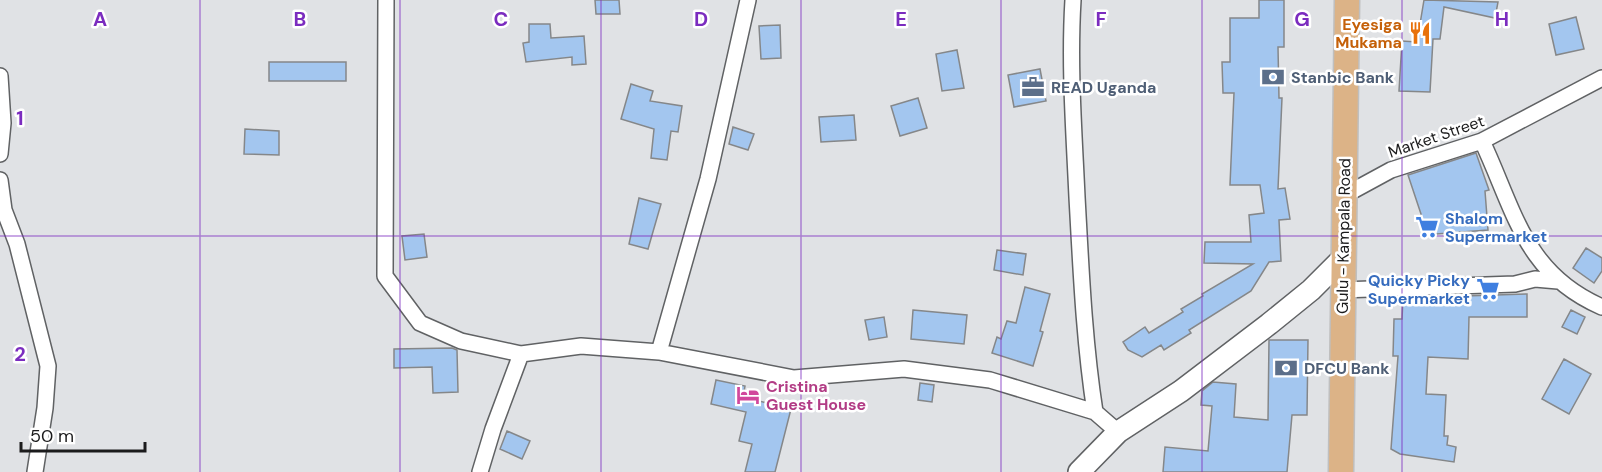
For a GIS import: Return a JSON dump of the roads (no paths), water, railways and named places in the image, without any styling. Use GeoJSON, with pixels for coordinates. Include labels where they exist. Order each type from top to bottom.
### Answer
{"type":"FeatureCollection","features":[{"type":"Feature","properties":{"kind":"main road","name":"Gulu - Kampala Road"},"geometry":{"type":"LineString","coordinates":[[1341,472],[1341,290],[1345,195],[1347,0]]}},
{"type":"Feature","properties":{"kind":"street"},"geometry":{"type":"LineString","coordinates":[[386,0],[385,276],[420,323],[461,340],[521,354],[581,346],[658,352],[794,378],[904,369],[990,380],[1095,412],[1118,432]]}},
{"type":"Feature","properties":{"kind":"street"},"geometry":{"type":"LineString","coordinates":[[658,352],[708,179],[748,0]]}},
{"type":"Feature","properties":{"kind":"street"},"geometry":{"type":"LineString","coordinates":[[1073,0],[1070,59],[1078,215],[1087,362],[1095,412]]}},
{"type":"Feature","properties":{"kind":"street"},"geometry":{"type":"LineString","coordinates":[[0,76],[3,123],[0,154]]}},
{"type":"Feature","properties":{"kind":"street","name":"Market Street"},"geometry":{"type":"LineString","coordinates":[[1345,195],[1391,170],[1482,141],[1602,78]]}},
{"type":"Feature","properties":{"kind":"street"},"geometry":{"type":"LineString","coordinates":[[1482,141],[1521,233],[1558,281],[1576,295],[1602,307]]}},
{"type":"Feature","properties":{"kind":"street"},"geometry":{"type":"LineString","coordinates":[[0,180],[4,210],[17,244],[48,366],[45,408],[35,472]]}},
{"type":"Feature","properties":{"kind":"street"},"geometry":{"type":"LineString","coordinates":[[1079,472],[1118,432],[1181,391],[1269,324],[1311,290],[1342,259]]}},
{"type":"Feature","properties":{"kind":"street"},"geometry":{"type":"LineString","coordinates":[[1341,290],[1515,284],[1535,279],[1558,281]]}},
{"type":"Feature","properties":{"kind":"street"},"geometry":{"type":"LineString","coordinates":[[480,472],[492,429],[521,354]]}},
{"type":"Feature","properties":{"kind":"place","name":"Eyesiga Mukama"},"geometry":{"type":"Point","coordinates":[1420,33]}},
{"type":"Feature","properties":{"kind":"place","name":"Stanbic Bank"},"geometry":{"type":"Point","coordinates":[1273,77]}},
{"type":"Feature","properties":{"kind":"place","name":"READ Uganda"},"geometry":{"type":"Point","coordinates":[1033,87]}},
{"type":"Feature","properties":{"kind":"place","name":"Shalom Supermarket"},"geometry":{"type":"Point","coordinates":[1427,227]}},
{"type":"Feature","properties":{"kind":"place","name":"Quicky Picky Supermarket"},"geometry":{"type":"Point","coordinates":[1488,289]}},
{"type":"Feature","properties":{"kind":"place","name":"DFCU Bank"},"geometry":{"type":"Point","coordinates":[1286,368]}},
{"type":"Feature","properties":{"kind":"place","name":"Cristina Guest House"},"geometry":{"type":"Point","coordinates":[748,395]}}]}
